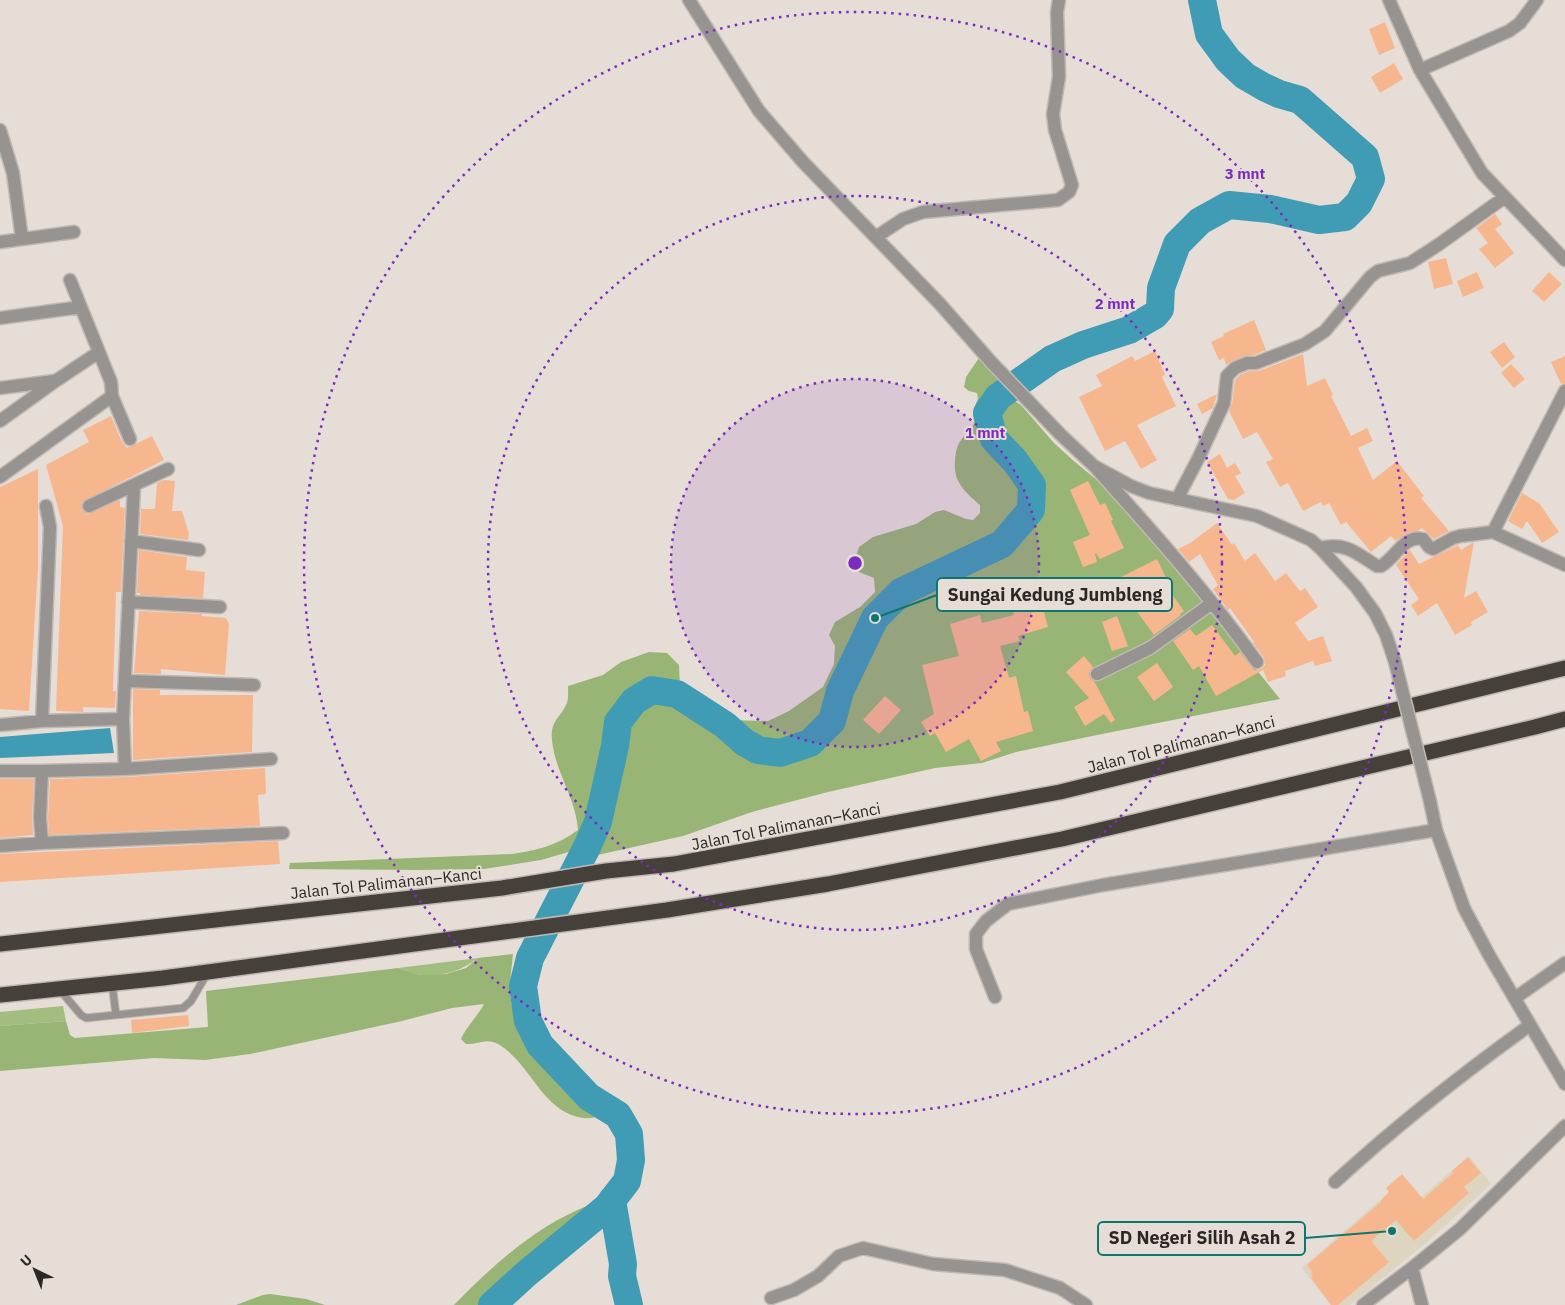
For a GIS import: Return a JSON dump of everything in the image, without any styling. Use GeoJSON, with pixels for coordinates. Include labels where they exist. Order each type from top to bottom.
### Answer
{"type":"FeatureCollection","features":[{"type":"Feature","properties":{"kind":"highway","name":"Jalan Tol Palimanan–Kanci"},"geometry":{"type":"LineString","coordinates":[[0,944],[502,888],[606,871],[674,864],[1060,792],[1565,668]]}},
{"type":"Feature","properties":{"kind":"highway"},"geometry":{"type":"LineString","coordinates":[[0,995],[208,972],[667,910],[828,884],[1062,840],[1565,719]]}},
{"type":"Feature","properties":{"kind":"street"},"geometry":{"type":"LineString","coordinates":[[689,0],[759,111],[803,162],[940,304],[1053,428],[1094,466],[1166,546],[1257,662]]}},
{"type":"Feature","properties":{"kind":"street"},"geometry":{"type":"LineString","coordinates":[[876,237],[904,219],[923,212],[1058,200],[1069,192],[1072,185],[1055,130],[1053,114],[1059,77],[1059,0]]}},
{"type":"Feature","properties":{"kind":"street"},"geometry":{"type":"LineString","coordinates":[[1390,0],[1420,70],[1482,173],[1565,260]]}},
{"type":"Feature","properties":{"kind":"street"},"geometry":{"type":"LineString","coordinates":[[1420,70],[1509,31],[1520,23],[1537,0]]}},
{"type":"Feature","properties":{"kind":"street"},"geometry":{"type":"LineString","coordinates":[[0,130],[4,159],[13,173],[22,239]]}},
{"type":"Feature","properties":{"kind":"street"},"geometry":{"type":"LineString","coordinates":[[1177,499],[1224,403],[1227,376],[1235,368],[1247,363],[1256,363],[1305,344],[1325,331],[1370,277],[1378,271],[1410,263],[1438,246],[1505,197]]}},
{"type":"Feature","properties":{"kind":"street"},"geometry":{"type":"LineString","coordinates":[[0,242],[74,232]]}},
{"type":"Feature","properties":{"kind":"street"},"geometry":{"type":"LineString","coordinates":[[70,280],[111,382],[112,396],[130,439]]}},
{"type":"Feature","properties":{"kind":"street"},"geometry":{"type":"LineString","coordinates":[[0,318],[81,307]]}},
{"type":"Feature","properties":{"kind":"street"},"geometry":{"type":"LineString","coordinates":[[0,421],[56,380],[99,352]]}},
{"type":"Feature","properties":{"kind":"street"},"geometry":{"type":"LineString","coordinates":[[0,388],[56,380]]}},
{"type":"Feature","properties":{"kind":"street"},"geometry":{"type":"LineString","coordinates":[[1493,532],[1565,391]]}},
{"type":"Feature","properties":{"kind":"street"},"geometry":{"type":"LineString","coordinates":[[0,477],[112,396]]}},
{"type":"Feature","properties":{"kind":"street"},"geometry":{"type":"LineString","coordinates":[[1094,466],[1131,486],[1149,493],[1257,516],[1296,532],[1320,548],[1356,587],[1386,635],[1395,662],[1436,830],[1464,908],[1489,956],[1565,1084]]}},
{"type":"Feature","properties":{"kind":"street"},"geometry":{"type":"LineString","coordinates":[[89,506],[168,469]]}},
{"type":"Feature","properties":{"kind":"street"},"geometry":{"type":"LineString","coordinates":[[125,769],[123,718],[134,485]]}},
{"type":"Feature","properties":{"kind":"street"},"geometry":{"type":"LineString","coordinates":[[42,722],[50,527],[46,506]]}},
{"type":"Feature","properties":{"kind":"street"},"geometry":{"type":"LineString","coordinates":[[1320,548],[1333,545],[1342,546],[1377,566],[1381,566],[1408,541],[1416,537],[1423,538],[1429,547],[1433,549],[1453,538],[1493,532],[1565,565]]}},
{"type":"Feature","properties":{"kind":"street"},"geometry":{"type":"LineString","coordinates":[[131,542],[199,550]]}},
{"type":"Feature","properties":{"kind":"street"},"geometry":{"type":"LineString","coordinates":[[128,602],[220,607]]}},
{"type":"Feature","properties":{"kind":"street"},"geometry":{"type":"LineString","coordinates":[[1098,674],[1150,648],[1212,603]]}},
{"type":"Feature","properties":{"kind":"street"},"geometry":{"type":"LineString","coordinates":[[125,681],[254,685]]}},
{"type":"Feature","properties":{"kind":"street"},"geometry":{"type":"LineString","coordinates":[[0,725],[123,718]]}},
{"type":"Feature","properties":{"kind":"street"},"geometry":{"type":"LineString","coordinates":[[0,771],[125,769],[271,759]]}},
{"type":"Feature","properties":{"kind":"street"},"geometry":{"type":"LineString","coordinates":[[42,771],[40,818],[42,843]]}},
{"type":"Feature","properties":{"kind":"street"},"geometry":{"type":"LineString","coordinates":[[994,997],[976,949],[976,934],[986,922],[1008,904],[1102,885],[1436,830]]}},
{"type":"Feature","properties":{"kind":"street"},"geometry":{"type":"LineString","coordinates":[[0,846],[282,833]]}},
{"type":"Feature","properties":{"kind":"street"},"geometry":{"type":"LineString","coordinates":[[1515,998],[1565,964]]}},
{"type":"Feature","properties":{"kind":"street"},"geometry":{"type":"LineString","coordinates":[[1335,1182],[1380,1141],[1475,1064],[1530,1026]]}},
{"type":"Feature","properties":{"kind":"street"},"geometry":{"type":"LineString","coordinates":[[1363,1305],[1460,1229],[1565,1126]]}},
{"type":"Feature","properties":{"kind":"street"},"geometry":{"type":"LineString","coordinates":[[771,1298],[794,1290],[818,1276],[839,1256],[863,1248],[933,1264],[1005,1270],[1060,1288],[1086,1305]]}},
{"type":"Feature","properties":{"kind":"street"},"geometry":{"type":"LineString","coordinates":[[1412,1268],[1422,1305]]}},
{"type":"Feature","properties":{"kind":"lane"},"geometry":{"type":"LineString","coordinates":[[59,989],[83,1017],[183,1008],[191,1000],[208,972]]}},
{"type":"Feature","properties":{"kind":"lane"},"geometry":{"type":"LineString","coordinates":[[112,983],[116,1015]]}},
{"type":"Feature","properties":{"kind":"shaded area"},"geometry":{"type":"Polygon","coordinates":[[[1469,1156],[1491,1184],[1426,1243],[1350,1305],[1331,1305],[1302,1268],[1379,1201],[1395,1220],[1469,1156]]]}},
{"type":"Feature","properties":{"kind":"green space"},"geometry":{"type":"Polygon","coordinates":[[[981,355],[1001,377],[999,385],[980,412],[988,443],[1009,465],[1025,487],[1024,508],[998,538],[898,586],[870,614],[834,689],[826,718],[806,737],[779,746],[760,744],[748,737],[729,720],[768,721],[789,711],[823,687],[834,664],[835,646],[829,635],[835,622],[860,607],[875,592],[874,578],[859,572],[854,562],[859,547],[873,537],[916,524],[935,512],[944,510],[973,520],[980,513],[980,505],[958,481],[955,457],[961,440],[974,424],[973,412],[978,398],[977,393],[969,391],[964,387],[966,377],[981,355]]]}},
{"type":"Feature","properties":{"kind":"green space"},"geometry":{"type":"Polygon","coordinates":[[[1012,399],[1022,406],[1054,443],[1119,498],[1280,699],[1016,752],[982,763],[935,768],[828,792],[752,812],[683,836],[593,856],[605,824],[621,748],[624,724],[639,706],[654,697],[675,700],[720,731],[740,748],[756,757],[781,760],[813,749],[838,725],[847,693],[881,622],[905,598],[1006,549],[1038,513],[1038,482],[1020,456],[1000,436],[995,414],[1003,402],[1012,399]]]}},
{"type":"Feature","properties":{"kind":"green space"},"geometry":{"type":"Polygon","coordinates":[[[649,652],[667,653],[679,665],[680,687],[651,683],[630,696],[611,719],[608,745],[591,820],[581,844],[572,851],[541,860],[484,869],[289,869],[290,863],[512,854],[530,851],[562,840],[578,830],[574,807],[557,763],[552,740],[552,728],[567,703],[568,686],[603,675],[621,662],[649,652]]]}},
{"type":"Feature","properties":{"kind":"green space"},"geometry":{"type":"Polygon","coordinates":[[[513,954],[510,989],[512,1008],[519,1026],[529,1044],[542,1061],[572,1092],[602,1116],[583,1118],[571,1115],[560,1109],[543,1093],[512,1055],[498,1044],[486,1041],[466,1044],[461,1039],[484,1004],[452,1008],[402,1021],[250,1054],[205,1060],[154,1058],[0,1071],[0,1026],[66,1021],[70,1035],[75,1038],[208,1027],[206,991],[398,968],[420,975],[446,974],[466,968],[478,958],[513,954]]]}},
{"type":"Feature","properties":{"kind":"green space"},"geometry":{"type":"Polygon","coordinates":[[[478,958],[458,970],[437,975],[421,975],[398,968],[478,958]]]}},
{"type":"Feature","properties":{"kind":"green space"},"geometry":{"type":"Polygon","coordinates":[[[63,1006],[66,1021],[0,1026],[0,1012],[63,1006]]]}},
{"type":"Feature","properties":{"kind":"green space"},"geometry":{"type":"Polygon","coordinates":[[[589,1205],[478,1305],[454,1305],[484,1275],[533,1235],[589,1205]]]}},
{"type":"Feature","properties":{"kind":"green space"},"geometry":{"type":"Polygon","coordinates":[[[270,1294],[306,1299],[325,1305],[236,1305],[270,1294]]]}},
{"type":"Feature","properties":{"kind":"water"},"geometry":{"type":"Polygon","coordinates":[[[110,728],[114,753],[0,758],[0,737],[110,728]]]}},
{"type":"Feature","properties":{"kind":"building"},"geometry":{"type":"Polygon","coordinates":[[[1385,22],[1395,48],[1379,55],[1369,29],[1385,22]]]}},
{"type":"Feature","properties":{"kind":"building"},"geometry":{"type":"Polygon","coordinates":[[[1394,63],[1403,79],[1380,93],[1371,77],[1394,63]]]}},
{"type":"Feature","properties":{"kind":"building"},"geometry":{"type":"Polygon","coordinates":[[[1495,214],[1502,224],[1495,229],[1514,253],[1495,268],[1479,249],[1488,243],[1476,228],[1495,214]]]}},
{"type":"Feature","properties":{"kind":"building"},"geometry":{"type":"Polygon","coordinates":[[[1446,258],[1453,284],[1434,289],[1428,262],[1446,258]]]}},
{"type":"Feature","properties":{"kind":"building"},"geometry":{"type":"Polygon","coordinates":[[[1477,272],[1484,288],[1463,297],[1457,281],[1477,272]]]}},
{"type":"Feature","properties":{"kind":"building"},"geometry":{"type":"Polygon","coordinates":[[[1549,272],[1562,284],[1544,302],[1532,291],[1549,272]]]}},
{"type":"Feature","properties":{"kind":"building"},"geometry":{"type":"Polygon","coordinates":[[[1254,320],[1266,350],[1254,355],[1244,356],[1226,365],[1224,358],[1219,360],[1211,342],[1224,336],[1223,334],[1254,320]]]}},
{"type":"Feature","properties":{"kind":"building"},"geometry":{"type":"Polygon","coordinates":[[[1504,342],[1515,357],[1502,368],[1490,352],[1504,342]]]}},
{"type":"Feature","properties":{"kind":"building"},"geometry":{"type":"Polygon","coordinates":[[[1155,351],[1165,375],[1162,377],[1176,406],[1137,425],[1157,460],[1141,469],[1125,441],[1105,451],[1079,397],[1102,386],[1096,375],[1132,356],[1135,361],[1155,351]]]}},
{"type":"Feature","properties":{"kind":"building"},"geometry":{"type":"Polygon","coordinates":[[[1303,354],[1307,386],[1325,378],[1333,395],[1331,396],[1351,436],[1367,428],[1373,441],[1358,448],[1373,480],[1397,461],[1424,496],[1421,498],[1449,531],[1434,539],[1422,528],[1406,534],[1395,541],[1391,536],[1371,552],[1346,522],[1341,525],[1329,503],[1323,506],[1321,502],[1303,511],[1288,483],[1280,487],[1266,462],[1273,459],[1257,432],[1243,439],[1229,411],[1232,404],[1235,380],[1240,375],[1249,371],[1259,371],[1303,354]]]}},
{"type":"Feature","properties":{"kind":"building"},"geometry":{"type":"Polygon","coordinates":[[[1565,356],[1565,383],[1561,384],[1551,362],[1565,356]]]}},
{"type":"Feature","properties":{"kind":"building"},"geometry":{"type":"Polygon","coordinates":[[[1511,364],[1525,379],[1514,388],[1501,373],[1511,364]]]}},
{"type":"Feature","properties":{"kind":"building"},"geometry":{"type":"Polygon","coordinates":[[[1217,394],[1213,408],[1202,414],[1197,404],[1217,394]]]}},
{"type":"Feature","properties":{"kind":"building"},"geometry":{"type":"Polygon","coordinates":[[[111,416],[122,442],[127,448],[152,436],[164,460],[82,502],[82,510],[88,514],[120,500],[120,507],[125,508],[121,592],[116,592],[113,691],[116,691],[115,708],[83,707],[83,712],[56,711],[63,526],[46,465],[89,442],[83,430],[111,416]]]}},
{"type":"Feature","properties":{"kind":"building"},"geometry":{"type":"Polygon","coordinates":[[[1220,454],[1227,468],[1235,463],[1241,473],[1235,476],[1245,493],[1234,500],[1228,499],[1207,462],[1220,454]]]}},
{"type":"Feature","properties":{"kind":"building"},"geometry":{"type":"Polygon","coordinates":[[[38,469],[38,568],[29,711],[0,709],[0,487],[38,469]]]}},
{"type":"Feature","properties":{"kind":"building"},"geometry":{"type":"Polygon","coordinates":[[[164,480],[175,481],[172,511],[182,511],[189,534],[188,540],[140,534],[141,509],[155,509],[157,483],[164,480]]]}},
{"type":"Feature","properties":{"kind":"building"},"geometry":{"type":"Polygon","coordinates":[[[1088,481],[1100,505],[1105,503],[1124,548],[1100,559],[1096,553],[1097,562],[1083,567],[1073,542],[1090,535],[1070,490],[1088,481]]]}},
{"type":"Feature","properties":{"kind":"building"},"geometry":{"type":"Polygon","coordinates":[[[1522,493],[1539,503],[1559,532],[1542,543],[1527,521],[1522,529],[1508,521],[1522,493]]]}},
{"type":"Feature","properties":{"kind":"building"},"geometry":{"type":"Polygon","coordinates":[[[1217,523],[1232,545],[1234,543],[1245,561],[1255,553],[1275,581],[1286,573],[1300,591],[1305,588],[1318,607],[1295,623],[1308,641],[1323,636],[1332,661],[1315,666],[1313,661],[1285,671],[1286,676],[1268,682],[1263,670],[1216,696],[1199,666],[1193,670],[1173,641],[1190,629],[1196,636],[1212,625],[1235,656],[1240,652],[1254,670],[1261,669],[1265,665],[1264,658],[1254,642],[1230,608],[1228,610],[1213,589],[1218,585],[1200,554],[1189,562],[1178,549],[1190,543],[1217,523]]]}},
{"type":"Feature","properties":{"kind":"building"},"geometry":{"type":"Polygon","coordinates":[[[1474,542],[1464,598],[1476,591],[1488,612],[1471,622],[1472,625],[1455,635],[1437,603],[1418,616],[1411,605],[1419,599],[1396,565],[1410,550],[1419,564],[1458,545],[1461,550],[1474,542]]]}},
{"type":"Feature","properties":{"kind":"building"},"geometry":{"type":"Polygon","coordinates":[[[139,550],[187,557],[186,570],[205,572],[203,598],[140,595],[140,593],[137,593],[139,550]]]}},
{"type":"Feature","properties":{"kind":"building"},"geometry":{"type":"Polygon","coordinates":[[[1157,559],[1167,580],[1163,582],[1184,611],[1154,635],[1125,595],[1117,579],[1157,559]]]}},
{"type":"Feature","properties":{"kind":"building"},"geometry":{"type":"Polygon","coordinates":[[[1038,590],[1048,627],[1018,636],[1020,641],[1000,646],[1009,678],[1016,676],[1024,712],[1028,711],[1033,731],[996,742],[1001,751],[981,761],[969,739],[946,752],[935,733],[930,736],[921,722],[934,714],[922,665],[959,656],[950,624],[980,615],[982,623],[1014,615],[1009,598],[1038,590]]]}},
{"type":"Feature","properties":{"kind":"building"},"geometry":{"type":"Polygon","coordinates":[[[139,611],[202,614],[202,616],[226,618],[229,624],[225,675],[161,669],[161,674],[134,673],[139,611]]]}},
{"type":"Feature","properties":{"kind":"building"},"geometry":{"type":"Polygon","coordinates":[[[1117,616],[1128,646],[1112,651],[1102,622],[1117,616]]]}},
{"type":"Feature","properties":{"kind":"building"},"geometry":{"type":"Polygon","coordinates":[[[1084,656],[1093,667],[1089,673],[1090,678],[1094,681],[1115,720],[1111,723],[1104,714],[1085,726],[1074,707],[1089,698],[1066,672],[1084,656]]]}},
{"type":"Feature","properties":{"kind":"building"},"geometry":{"type":"Polygon","coordinates":[[[1157,663],[1173,687],[1154,701],[1137,677],[1157,663]]]}},
{"type":"Feature","properties":{"kind":"building"},"geometry":{"type":"Polygon","coordinates":[[[133,689],[160,690],[160,695],[253,695],[252,752],[133,760],[133,689]]]}},
{"type":"Feature","properties":{"kind":"building"},"geometry":{"type":"Polygon","coordinates":[[[885,696],[901,710],[879,734],[863,720],[885,696]]]}},
{"type":"Feature","properties":{"kind":"building"},"geometry":{"type":"Polygon","coordinates":[[[265,768],[266,794],[258,795],[260,826],[49,835],[50,779],[126,777],[265,768]]]}},
{"type":"Feature","properties":{"kind":"building"},"geometry":{"type":"Polygon","coordinates":[[[0,779],[34,779],[33,835],[0,838],[0,779]]]}},
{"type":"Feature","properties":{"kind":"building"},"geometry":{"type":"Polygon","coordinates":[[[278,841],[280,864],[0,882],[0,854],[278,841]]]}},
{"type":"Feature","properties":{"kind":"building"},"geometry":{"type":"Polygon","coordinates":[[[188,1015],[189,1026],[132,1033],[131,1020],[188,1015]]]}},
{"type":"Feature","properties":{"kind":"building"},"geometry":{"type":"Polygon","coordinates":[[[1468,1157],[1481,1173],[1464,1187],[1469,1193],[1414,1241],[1396,1220],[1373,1239],[1372,1242],[1389,1262],[1338,1305],[1331,1305],[1311,1278],[1313,1276],[1311,1273],[1313,1272],[1307,1265],[1381,1202],[1389,1192],[1386,1188],[1402,1174],[1423,1199],[1468,1157]]]}},
{"type":"Feature","properties":{"kind":"waterway"},"geometry":{"type":"LineString","coordinates":[[492,1305],[526,1274],[607,1207],[627,1181],[631,1160],[629,1134],[618,1115],[589,1097],[540,1045],[528,1021],[523,986],[530,958],[598,822],[615,746],[618,722],[634,701],[652,690],[677,694],[725,725],[744,742],[758,750],[780,753],[810,743],[832,721],[840,691],[875,618],[901,592],[1002,544],[1031,510],[1032,485],[1015,461],[994,439],[987,413],[998,397],[1052,359],[1083,345],[1129,330],[1155,315],[1160,309],[1161,288],[1177,244],[1200,221],[1229,205],[1270,209],[1319,220],[1345,217],[1359,203],[1371,179],[1365,157],[1300,100],[1264,87],[1245,76],[1228,60],[1209,34],[1202,0]]}},
{"type":"Feature","properties":{"kind":"waterway"},"geometry":{"type":"LineString","coordinates":[[612,1200],[623,1264],[622,1276],[629,1305]]}},
{"type":"Feature","properties":{"kind":"place","name":"Sungai Kedung Jumbleng"},"geometry":{"type":"Point","coordinates":[875,618]}},
{"type":"Feature","properties":{"kind":"place","name":"SD Negeri Silih Asah 2"},"geometry":{"type":"Point","coordinates":[1392,1231]}}]}
